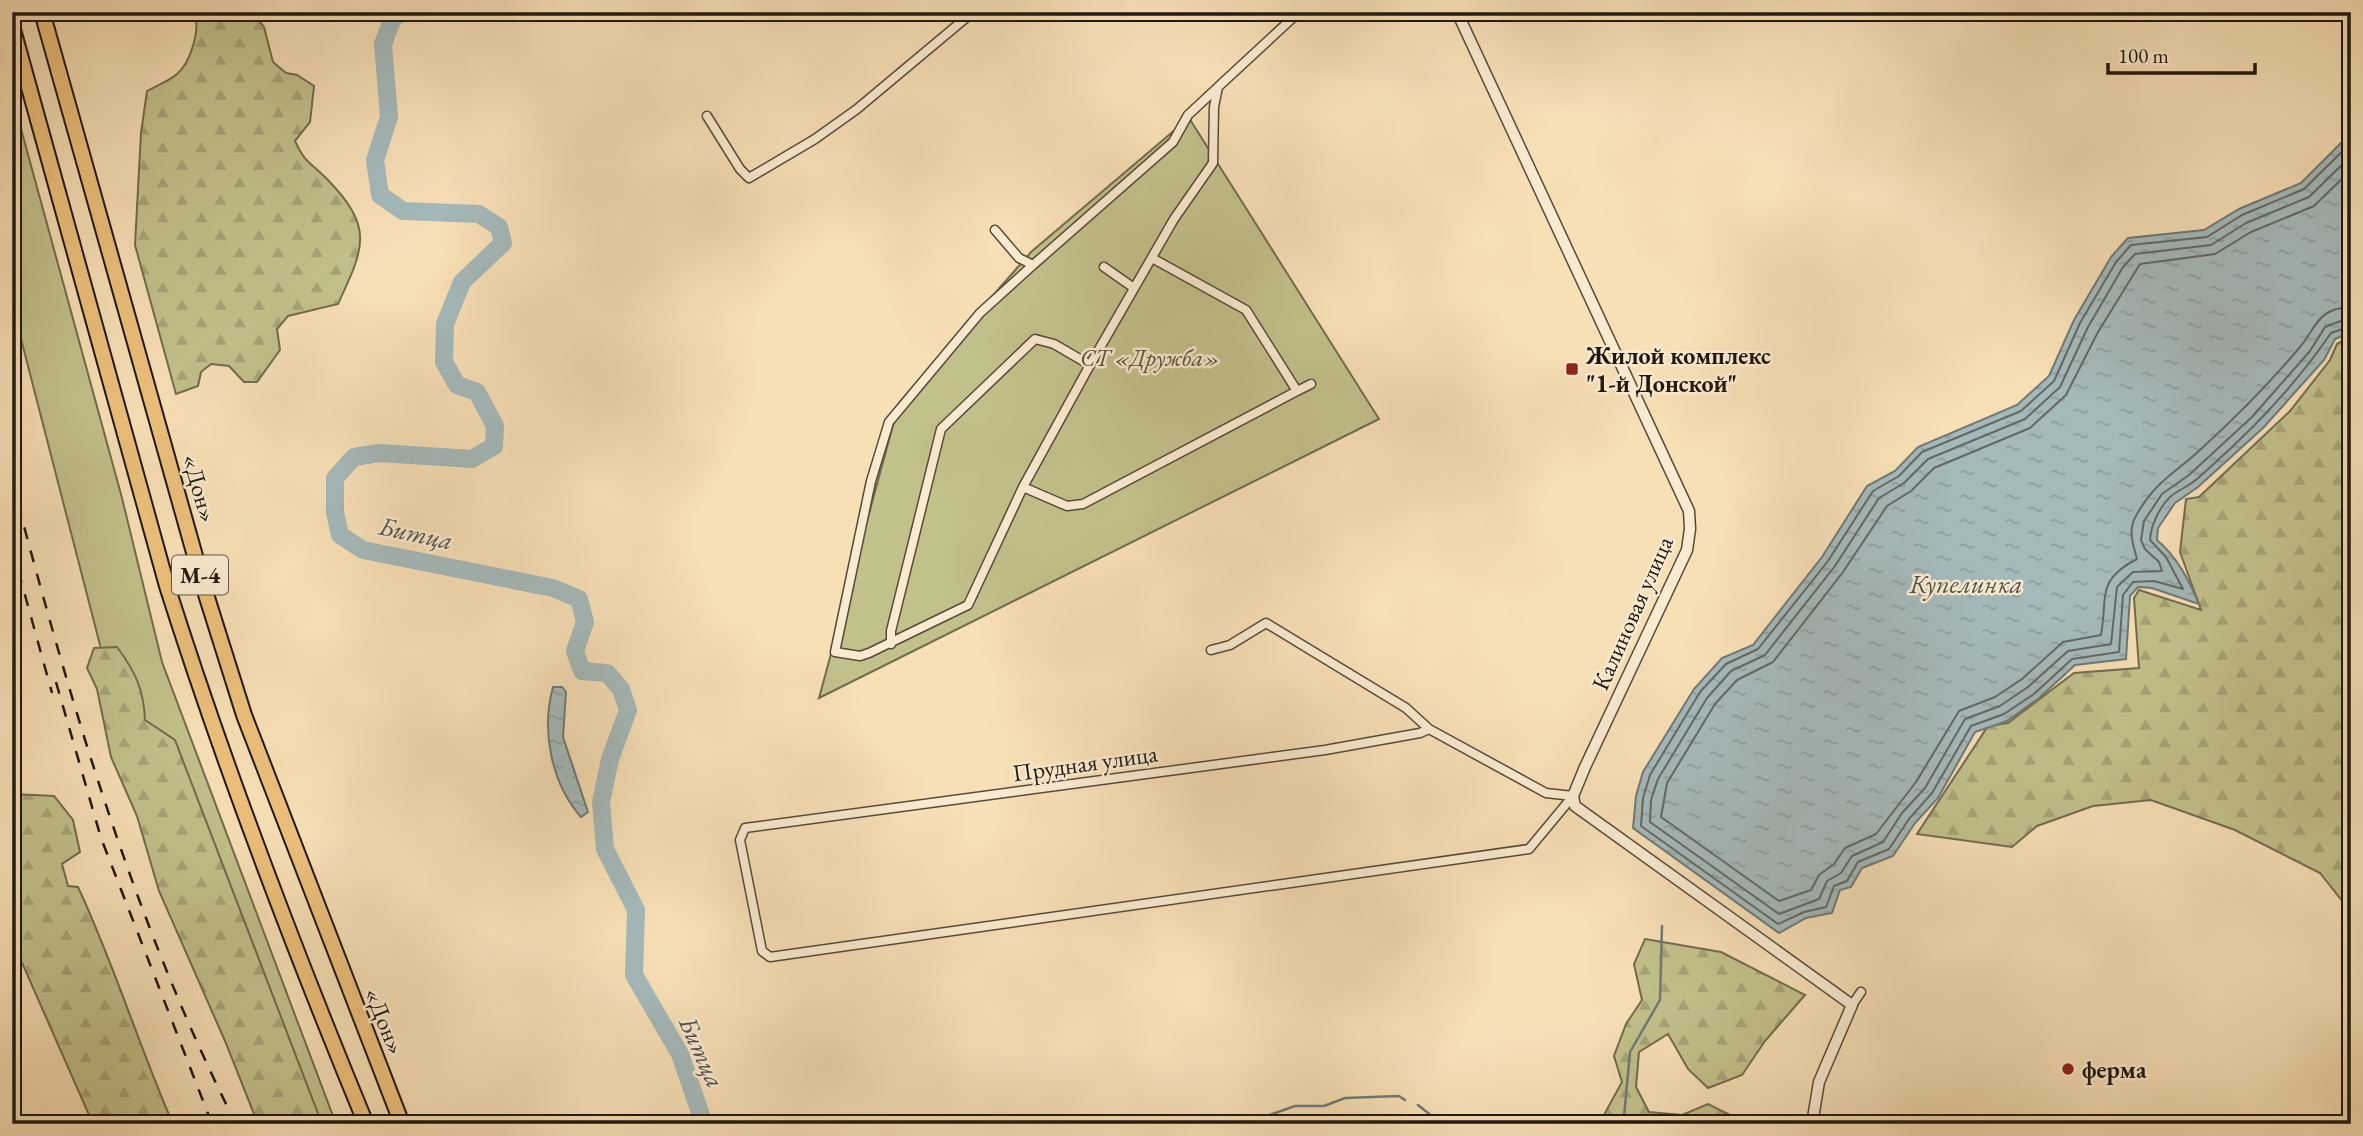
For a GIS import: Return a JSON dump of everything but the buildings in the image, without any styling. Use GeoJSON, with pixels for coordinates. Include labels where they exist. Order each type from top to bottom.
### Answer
{"type":"FeatureCollection","features":[{"type":"Feature","properties":{"kind":"highway","name":"«Дон»"},"geometry":{"type":"LineString","coordinates":[[43,12],[200,575],[244,715],[402,1124]]}},
{"type":"Feature","properties":{"kind":"highway","name":"М-4"},"geometry":{"type":"LineString","coordinates":[[12,26],[194,672],[290,942],[366,1124]]}},
{"type":"Feature","properties":{"kind":"street"},"geometry":{"type":"LineString","coordinates":[[707,116],[749,178],[815,139],[857,109],[973,12]]}},
{"type":"Feature","properties":{"kind":"street"},"geometry":{"type":"LineString","coordinates":[[1218,87],[1214,107],[1213,163],[1174,219],[1090,365],[1023,487],[968,605],[860,656],[835,652],[883,436],[902,403],[997,295],[1173,142],[1188,115],[1218,87],[1299,12]]}},
{"type":"Feature","properties":{"kind":"street","name":"Калиновая улица"},"geometry":{"type":"LineString","coordinates":[[1457,12],[1689,511],[1690,529],[1686,550],[1573,796]]}},
{"type":"Feature","properties":{"kind":"street"},"geometry":{"type":"LineString","coordinates":[[995,230],[1019,258],[1033,265]]}},
{"type":"Feature","properties":{"kind":"street"},"geometry":{"type":"LineString","coordinates":[[1152,258],[1246,310],[1297,391]]}},
{"type":"Feature","properties":{"kind":"street"},"geometry":{"type":"LineString","coordinates":[[1104,267],[1134,288]]}},
{"type":"Feature","properties":{"kind":"street"},"geometry":{"type":"LineString","coordinates":[[891,643],[891,631],[941,429],[1035,339],[1042,339],[1090,365]]}},
{"type":"Feature","properties":{"kind":"street"},"geometry":{"type":"LineString","coordinates":[[1023,487],[1067,506],[1083,504],[1311,384]]}},
{"type":"Feature","properties":{"kind":"street"},"geometry":{"type":"LineString","coordinates":[[1211,650],[1230,645],[1266,623],[1406,708],[1429,729],[1546,793],[1573,796],[1579,812],[1852,1005]]}},
{"type":"Feature","properties":{"kind":"street","name":"Прудная улица"},"geometry":{"type":"LineString","coordinates":[[1429,729],[1420,733],[1325,750],[745,828],[740,840],[762,951],[770,957],[1529,849],[1573,796]]}},
{"type":"Feature","properties":{"kind":"street"},"geometry":{"type":"LineString","coordinates":[[1812,1124],[1819,1082],[1852,1005],[1861,992]]}},
{"type":"Feature","properties":{"kind":"green space"},"geometry":{"type":"Polygon","coordinates":[[[194,12],[252,12],[264,27],[273,62],[286,73],[297,75],[314,86],[310,122],[295,141],[305,158],[326,178],[352,210],[360,238],[354,267],[338,304],[288,316],[277,329],[280,350],[257,382],[244,382],[229,366],[211,364],[201,372],[198,386],[176,394],[135,245],[141,133],[147,91],[174,77],[187,62],[195,35],[194,12]]]}},
{"type":"Feature","properties":{"kind":"green space"},"geometry":{"type":"Polygon","coordinates":[[[12,96],[122,498],[162,662],[336,1124],[282,1124],[108,676],[12,304],[12,96]]]}},
{"type":"Feature","properties":{"kind":"green space","name":"СТ «Дружба»"},"geometry":{"type":"Polygon","coordinates":[[[1189,118],[1379,419],[819,698],[899,403],[1031,252],[1189,118]]]}},
{"type":"Feature","properties":{"kind":"green space"},"geometry":{"type":"Polygon","coordinates":[[[2351,336],[2351,912],[2320,873],[2235,830],[2151,800],[2093,806],[2037,826],[2012,847],[1917,834],[1988,726],[2008,723],[2074,673],[2139,668],[2134,598],[2139,590],[2201,610],[2180,552],[2186,499],[2199,497],[2290,411],[2330,360],[2337,344],[2351,336]]]}},
{"type":"Feature","properties":{"kind":"green space"},"geometry":{"type":"Polygon","coordinates":[[[117,647],[137,681],[143,699],[145,720],[175,740],[322,1124],[258,1124],[159,891],[137,816],[111,757],[97,689],[87,668],[94,648],[117,647]]]}},
{"type":"Feature","properties":{"kind":"green space"},"geometry":{"type":"Polygon","coordinates":[[[12,794],[54,796],[73,820],[80,852],[62,864],[68,886],[78,887],[91,916],[173,1124],[93,1124],[12,940],[12,794]]]}},
{"type":"Feature","properties":{"kind":"green space"},"geometry":{"type":"Polygon","coordinates":[[[1645,939],[1721,952],[1805,995],[1765,1041],[1742,1075],[1708,1088],[1688,1069],[1668,1034],[1639,1052],[1636,1087],[1649,1112],[1682,1115],[1708,1104],[1730,1115],[1731,1124],[1599,1124],[1622,1082],[1614,1056],[1626,1024],[1642,1000],[1634,964],[1645,939]]]}},
{"type":"Feature","properties":{"kind":"water","name":"Купелинка"},"geometry":{"type":"Polygon","coordinates":[[[2351,133],[2351,332],[2335,339],[2324,360],[2263,428],[2198,487],[2175,503],[2158,528],[2157,540],[2182,569],[2199,604],[2152,588],[2138,587],[2130,596],[2126,659],[2075,665],[2038,699],[2007,721],[1975,732],[1938,798],[1915,823],[1893,856],[1862,868],[1851,887],[1840,890],[1832,913],[1806,918],[1779,933],[1633,828],[1636,796],[1643,772],[1694,689],[1722,658],[1753,645],[1822,557],[1867,486],[1895,471],[1918,447],[2017,405],[2049,376],[2074,320],[2111,257],[2128,238],[2204,230],[2239,209],[2301,183],[2351,133]]]}},
{"type":"Feature","properties":{"kind":"water"},"geometry":{"type":"Polygon","coordinates":[[[553,687],[562,687],[566,692],[563,737],[588,812],[581,817],[562,788],[551,755],[548,721],[553,687]]]}},
{"type":"Feature","properties":{"kind":"waterway","name":"Битца"},"geometry":{"type":"LineString","coordinates":[[400,12],[392,20],[383,44],[389,117],[375,160],[380,195],[403,211],[479,214],[499,227],[503,243],[462,282],[445,324],[444,362],[457,385],[477,392],[495,426],[494,446],[472,459],[380,453],[354,457],[335,478],[335,512],[340,535],[363,550],[553,588],[579,599],[585,622],[575,651],[582,671],[607,673],[621,689],[628,710],[610,759],[601,802],[605,849],[636,910],[634,975],[680,1054],[704,1124]]}},
{"type":"Feature","properties":{"kind":"waterway","name":"Купелинка"},"geometry":{"type":"LineString","coordinates":[[1617,1124],[1624,1117],[1630,1052],[1660,1000],[1662,926]]}},
{"type":"Feature","properties":{"kind":"waterway","name":"Купелинка"},"geometry":{"type":"LineString","coordinates":[[1244,1124],[1295,1106],[1324,1106],[1345,1098],[1399,1096],[1405,1100]]}},
{"type":"Feature","properties":{"kind":"waterway","name":"Купелинка"},"geometry":{"type":"LineString","coordinates":[[1418,1105],[1442,1124]]}},
{"type":"Feature","properties":{"kind":"railway"},"geometry":{"type":"LineString","coordinates":[[12,481],[81,727],[135,889],[199,1047],[236,1124]]}},
{"type":"Feature","properties":{"kind":"railway"},"geometry":{"type":"LineString","coordinates":[[12,548],[52,693]]}},
{"type":"Feature","properties":{"kind":"railway"},"geometry":{"type":"LineString","coordinates":[[56,682],[101,838],[212,1124]]}},
{"type":"Feature","properties":{"kind":"place","name":"Жилой комплекс \"1-й Донской\""},"geometry":{"type":"Point","coordinates":[1572,369]}},
{"type":"Feature","properties":{"kind":"place","name":"ферма"},"geometry":{"type":"Point","coordinates":[2068,1069]}}]}
